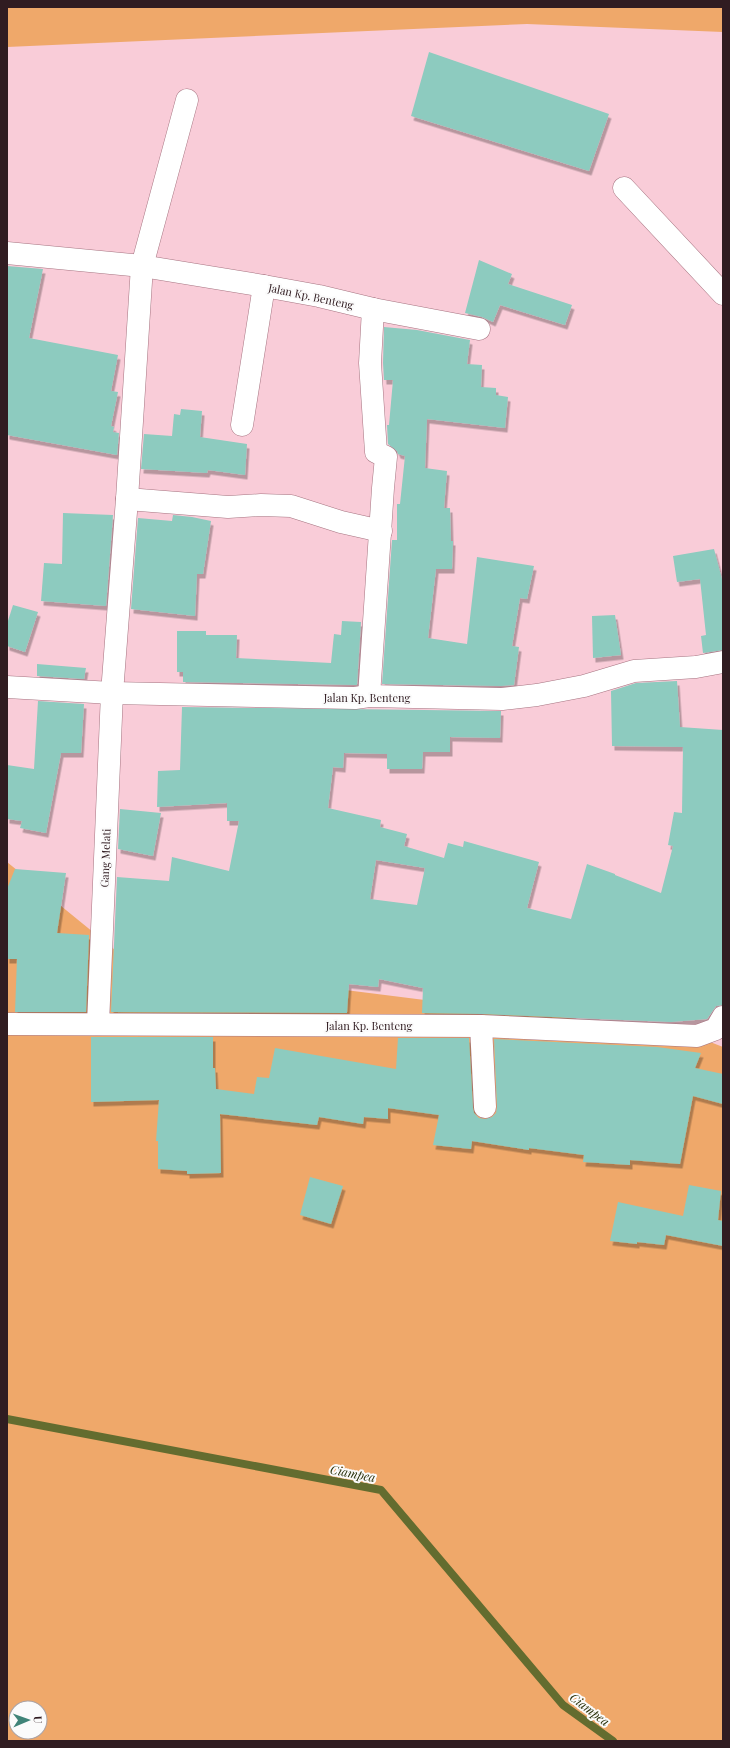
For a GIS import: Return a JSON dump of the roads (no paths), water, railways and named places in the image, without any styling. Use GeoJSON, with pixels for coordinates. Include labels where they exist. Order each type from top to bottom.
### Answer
{"type":"FeatureCollection","features":[{"type":"Feature","properties":{"kind":"street","name":"Gang Melati"},"geometry":{"type":"LineString","coordinates":[[98,1024],[112,693],[127,499],[142,266],[187,100]]}},
{"type":"Feature","properties":{"kind":"street"},"geometry":{"type":"LineString","coordinates":[[624,188],[723,294]]}},
{"type":"Feature","properties":{"kind":"street","name":"Jalan Kp. Benteng"},"geometry":{"type":"LineString","coordinates":[[7,253],[142,266],[319,296],[373,309],[478,329]]}},
{"type":"Feature","properties":{"kind":"street"},"geometry":{"type":"LineString","coordinates":[[242,425],[264,286]]}},
{"type":"Feature","properties":{"kind":"street"},"geometry":{"type":"LineString","coordinates":[[369,696],[386,461],[386,457],[376,452],[370,363],[373,309]]}},
{"type":"Feature","properties":{"kind":"street"},"geometry":{"type":"LineString","coordinates":[[127,499],[228,507],[261,505],[291,506],[341,522],[381,531]]}},
{"type":"Feature","properties":{"kind":"street","name":"Jalan Kp. Benteng"},"geometry":{"type":"LineString","coordinates":[[7,687],[112,693],[355,698],[369,696],[502,699],[537,695],[584,686],[634,671],[696,667],[723,662]]}},
{"type":"Feature","properties":{"kind":"street","name":"Jalan Kp. Benteng"},"geometry":{"type":"LineString","coordinates":[[7,1024],[481,1026],[696,1036],[716,1030],[723,1017]]}},
{"type":"Feature","properties":{"kind":"street"},"geometry":{"type":"LineString","coordinates":[[481,1026],[485,1107]]}},
{"type":"Feature","properties":{"kind":"waterway","name":"Ciampea"},"geometry":{"type":"LineString","coordinates":[[7,1419],[381,1490],[563,1705],[613,1741]]}}]}
